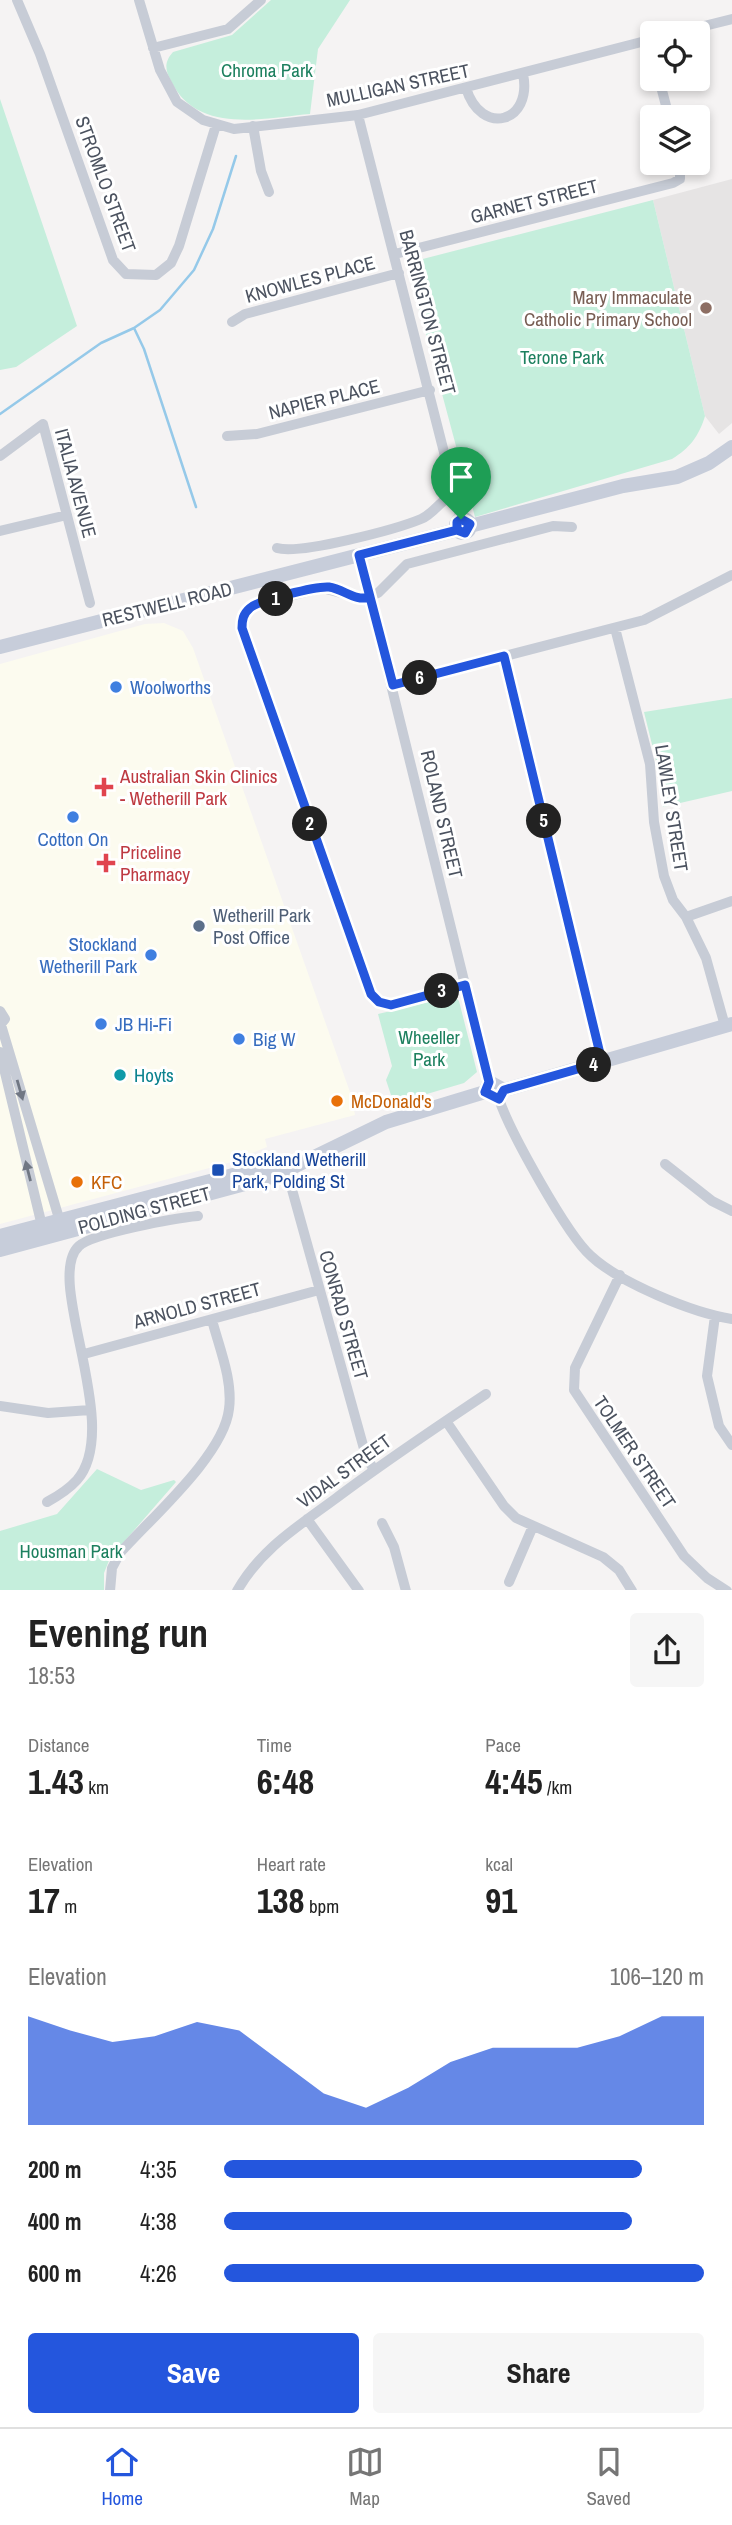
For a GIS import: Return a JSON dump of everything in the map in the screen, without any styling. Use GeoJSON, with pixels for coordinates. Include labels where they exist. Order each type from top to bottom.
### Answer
{"type":"FeatureCollection","features":[{"type":"Feature","properties":{"kind":"main road","name":"RESTWELL ROAD"},"geometry":{"type":"LineString","coordinates":[[0,647],[359,555],[463,525],[649,481],[704,456],[732,436]]}},
{"type":"Feature","properties":{"kind":"main road","name":"RESTWELL ROAD"},"geometry":{"type":"LineString","coordinates":[[649,481],[662,481],[693,471],[732,447]]}},
{"type":"Feature","properties":{"kind":"main road"},"geometry":{"type":"LineString","coordinates":[[487,1087],[501,1094],[728,1025]]}},
{"type":"Feature","properties":{"kind":"main road","name":"POLDING STREET"},"geometry":{"type":"LineString","coordinates":[[0,1236],[43,1230],[275,1175],[386,1122],[487,1087]]}},
{"type":"Feature","properties":{"kind":"main road","name":"POLDING STREET"},"geometry":{"type":"LineString","coordinates":[[0,1250],[43,1230]]}},
{"type":"Feature","properties":{"kind":"street","name":"STROMLO STREET"},"geometry":{"type":"LineString","coordinates":[[17,0],[40,54],[113,260],[127,274],[156,275],[171,262],[179,246],[216,125]]}},
{"type":"Feature","properties":{"kind":"street","name":"MULLIGAN STREET"},"geometry":{"type":"LineString","coordinates":[[139,0],[166,86],[177,102],[216,125],[234,128],[358,115],[640,43]]}},
{"type":"Feature","properties":{"kind":"street"},"geometry":{"type":"LineString","coordinates":[[153,48],[228,29],[261,0]]}},
{"type":"Feature","properties":{"kind":"street"},"geometry":{"type":"LineString","coordinates":[[710,24],[732,19]]}},
{"type":"Feature","properties":{"kind":"street"},"geometry":{"type":"LineString","coordinates":[[466,88],[470,101],[483,115],[493,120],[504,118],[515,113],[522,103],[526,88],[523,74]]}},
{"type":"Feature","properties":{"kind":"street","name":"BARRINGTON STREET"},"geometry":{"type":"LineString","coordinates":[[358,115],[463,525]]}},
{"type":"Feature","properties":{"kind":"street"},"geometry":{"type":"LineString","coordinates":[[253,125],[261,171],[269,192]]}},
{"type":"Feature","properties":{"kind":"street","name":"GARNET STREET"},"geometry":{"type":"LineString","coordinates":[[395,254],[680,179],[680,175]]}},
{"type":"Feature","properties":{"kind":"street","name":"KNOWLES PLACE"},"geometry":{"type":"LineString","coordinates":[[232,322],[245,314],[399,273]]}},
{"type":"Feature","properties":{"kind":"street","name":"NAPIER PLACE"},"geometry":{"type":"LineString","coordinates":[[227,436],[257,434],[430,390]]}},
{"type":"Feature","properties":{"kind":"street","name":"ITALIA AVENUE"},"geometry":{"type":"LineString","coordinates":[[0,456],[43,424],[90,603]]}},
{"type":"Feature","properties":{"kind":"street"},"geometry":{"type":"LineString","coordinates":[[278,548],[300,550],[419,519],[440,500],[456,494]]}},
{"type":"Feature","properties":{"kind":"street"},"geometry":{"type":"LineString","coordinates":[[0,531],[66,515]]}},
{"type":"Feature","properties":{"kind":"street"},"geometry":{"type":"LineString","coordinates":[[465,985],[391,1005],[379,1002],[371,994],[244,634],[243,618],[249,609],[258,604],[322,587],[334,588],[361,599],[370,597],[407,564],[553,526],[572,527]]}},
{"type":"Feature","properties":{"kind":"street","name":"ROLAND STREET"},"geometry":{"type":"LineString","coordinates":[[359,555],[393,685],[487,1087]]}},
{"type":"Feature","properties":{"kind":"street"},"geometry":{"type":"LineString","coordinates":[[393,685],[615,628],[660,613],[732,575]]}},
{"type":"Feature","properties":{"kind":"street","name":"LAWLEY STREET"},"geometry":{"type":"LineString","coordinates":[[615,628],[650,764],[654,821],[664,876],[673,900],[686,917],[706,958],[728,1025]]}},
{"type":"Feature","properties":{"kind":"street"},"geometry":{"type":"LineString","coordinates":[[504,656],[602,1062]]}},
{"type":"Feature","properties":{"kind":"street"},"geometry":{"type":"LineString","coordinates":[[686,917],[732,901]]}},
{"type":"Feature","properties":{"kind":"street"},"geometry":{"type":"LineString","coordinates":[[0,1011],[5,1017],[1,1025],[61,1225]]}},
{"type":"Feature","properties":{"kind":"street"},"geometry":{"type":"LineString","coordinates":[[0,1052],[43,1230]]}},
{"type":"Feature","properties":{"kind":"street"},"geometry":{"type":"LineString","coordinates":[[501,1094],[508,1122],[583,1249],[620,1275],[681,1305],[732,1319]]}},
{"type":"Feature","properties":{"kind":"street"},"geometry":{"type":"LineString","coordinates":[[15,1120],[27,1116]]}},
{"type":"Feature","properties":{"kind":"street"},"geometry":{"type":"LineString","coordinates":[[665,1164],[712,1201],[732,1211]]}},
{"type":"Feature","properties":{"kind":"street","name":"CONRAD STREET"},"geometry":{"type":"LineString","coordinates":[[286,1168],[366,1456],[374,1470]]}},
{"type":"Feature","properties":{"kind":"street"},"geometry":{"type":"LineString","coordinates":[[47,1502],[78,1479],[87,1462],[90,1410],[84,1354],[68,1281],[68,1268],[77,1247],[84,1242],[170,1218],[198,1216]]}},
{"type":"Feature","properties":{"kind":"street","name":"TOLMER STREET"},"geometry":{"type":"LineString","coordinates":[[620,1275],[575,1368],[574,1390],[684,1556],[707,1578],[725,1590]]}},
{"type":"Feature","properties":{"kind":"street","name":"ARNOLD STREET"},"geometry":{"type":"LineString","coordinates":[[84,1354],[319,1290]]}},
{"type":"Feature","properties":{"kind":"street"},"geometry":{"type":"LineString","coordinates":[[715,1316],[706,1376],[719,1426],[732,1445]]}},
{"type":"Feature","properties":{"kind":"street"},"geometry":{"type":"LineString","coordinates":[[110,1590],[112,1568],[120,1553],[210,1454],[226,1425],[229,1388],[212,1320]]}},
{"type":"Feature","properties":{"kind":"street","name":"VIDAL STREET"},"geometry":{"type":"LineString","coordinates":[[238,1590],[257,1560],[273,1544],[374,1470],[486,1394]]}},
{"type":"Feature","properties":{"kind":"street"},"geometry":{"type":"LineString","coordinates":[[0,1406],[48,1413],[90,1410]]}},
{"type":"Feature","properties":{"kind":"street"},"geometry":{"type":"LineString","coordinates":[[446,1421],[504,1506],[516,1518],[603,1556],[619,1570],[631,1590]]}},
{"type":"Feature","properties":{"kind":"street"},"geometry":{"type":"LineString","coordinates":[[307,1519],[358,1590]]}},
{"type":"Feature","properties":{"kind":"street"},"geometry":{"type":"LineString","coordinates":[[382,1523],[394,1547],[406,1590]]}},
{"type":"Feature","properties":{"kind":"street"},"geometry":{"type":"LineString","coordinates":[[509,1582],[533,1526]]}},
{"type":"Feature","properties":{"kind":"shaded area","name":"Mary Immaculate Catholic Primary School"},"geometry":{"type":"Polygon","coordinates":[[[732,179],[732,423],[719,434],[705,416],[653,200],[732,179]]]}},
{"type":"Feature","properties":{"kind":"shaded area","name":"Stockland Wetherill Park"},"geometry":{"type":"Polygon","coordinates":[[[164,623],[183,631],[193,648],[351,1095],[355,1115],[265,1139],[267,1147],[228,1163],[0,1224],[0,664],[145,624],[164,623]]]}},
{"type":"Feature","properties":{"kind":"green space","name":"Chroma Park"},"geometry":{"type":"Polygon","coordinates":[[[271,0],[350,0],[318,49],[310,114],[253,120],[214,116],[197,110],[183,98],[171,81],[167,70],[168,59],[173,52],[232,35],[271,0]]]}},
{"type":"Feature","properties":{"kind":"green space"},"geometry":{"type":"Polygon","coordinates":[[[0,99],[77,326],[16,367],[0,370],[0,99]]]}},
{"type":"Feature","properties":{"kind":"green space","name":"Terone Park"},"geometry":{"type":"Polygon","coordinates":[[[653,200],[705,416],[700,430],[689,446],[672,459],[475,517],[407,263],[653,200]]]}},
{"type":"Feature","properties":{"kind":"green space"},"geometry":{"type":"Polygon","coordinates":[[[732,698],[732,791],[663,807],[662,785],[644,712],[732,698]]]}},
{"type":"Feature","properties":{"kind":"green space","name":"Wheeller Park"},"geometry":{"type":"Polygon","coordinates":[[[454,996],[459,1001],[477,1072],[464,1083],[400,1102],[393,1101],[386,1080],[392,1066],[378,1014],[454,996]]]}},
{"type":"Feature","properties":{"kind":"green space","name":"Housman Park"},"geometry":{"type":"Polygon","coordinates":[[[97,1469],[141,1490],[174,1480],[176,1482],[110,1558],[104,1573],[104,1590],[0,1590],[0,1531],[57,1514],[97,1469]]]}},
{"type":"Feature","properties":{"kind":"waterway"},"geometry":{"type":"LineString","coordinates":[[0,414],[101,343],[134,328],[160,310],[194,270],[213,229],[236,156]]}},
{"type":"Feature","properties":{"kind":"waterway"},"geometry":{"type":"LineString","coordinates":[[134,328],[144,349],[196,507]]}},
{"type":"Feature","properties":{"kind":"place","name":"Mary Immaculate Catholic Primary School"},"geometry":{"type":"Point","coordinates":[706,308]}},
{"type":"Feature","properties":{"kind":"place","name":"Woolworths"},"geometry":{"type":"Point","coordinates":[116,687]}},
{"type":"Feature","properties":{"kind":"place","name":"Australian Skin Clinics - Wetherill Park"},"geometry":{"type":"Point","coordinates":[104,787]}},
{"type":"Feature","properties":{"kind":"place","name":"Cotton On"},"geometry":{"type":"Point","coordinates":[73,817]}},
{"type":"Feature","properties":{"kind":"place","name":"Priceline Pharmacy"},"geometry":{"type":"Point","coordinates":[106,863]}},
{"type":"Feature","properties":{"kind":"place","name":"Wetherill Park Post Office"},"geometry":{"type":"Point","coordinates":[199,926]}},
{"type":"Feature","properties":{"kind":"place","name":"Stockland Wetherill Park"},"geometry":{"type":"Point","coordinates":[151,955]}},
{"type":"Feature","properties":{"kind":"place","name":"JB Hi-Fi"},"geometry":{"type":"Point","coordinates":[101,1024]}},
{"type":"Feature","properties":{"kind":"place","name":"Big W"},"geometry":{"type":"Point","coordinates":[239,1039]}},
{"type":"Feature","properties":{"kind":"place","name":"Hoyts"},"geometry":{"type":"Point","coordinates":[120,1075]}},
{"type":"Feature","properties":{"kind":"place","name":"McDonald's"},"geometry":{"type":"Point","coordinates":[337,1101]}},
{"type":"Feature","properties":{"kind":"place","name":"Stockland Wetherill Park, Polding St"},"geometry":{"type":"Point","coordinates":[218,1170]}},
{"type":"Feature","properties":{"kind":"place","name":"KFC"},"geometry":{"type":"Point","coordinates":[77,1182]}},
{"type":"Feature","properties":{"kind":"route"},"geometry":{"type":"LineString","coordinates":[[461,519],[457,522],[457,530],[359,555],[370,597],[358,598],[334,588],[322,587],[253,606],[243,618],[242,628],[371,994],[379,1002],[391,1005],[465,985],[489,1082],[485,1092],[499,1099],[504,1090],[602,1062],[504,656],[393,685],[370,597],[365,578],[359,555],[389,547],[457,530],[465,533],[470,524],[469,521],[461,519]]}}]}
